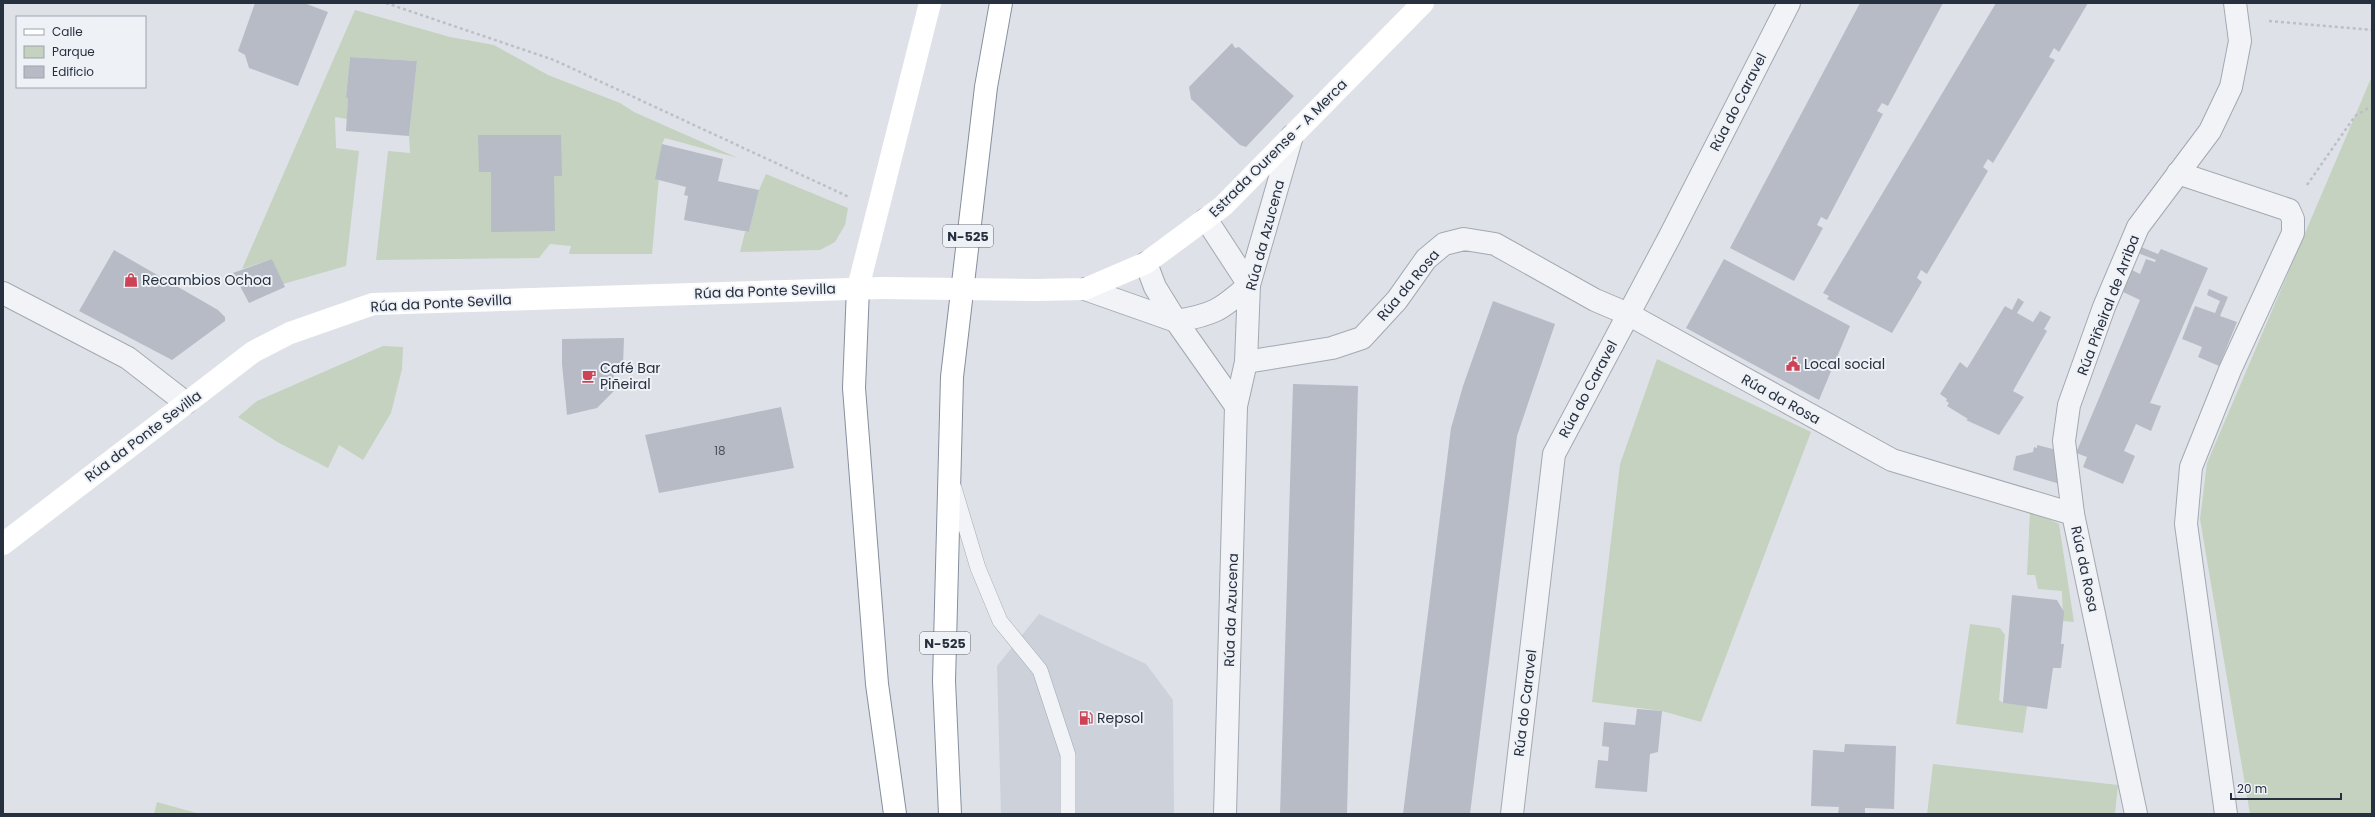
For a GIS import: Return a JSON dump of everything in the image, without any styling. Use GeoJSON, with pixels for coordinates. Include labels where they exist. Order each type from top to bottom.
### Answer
{"type":"FeatureCollection","features":[{"type":"Feature","properties":{"kind":"main road"},"geometry":{"type":"LineString","coordinates":[[895,814],[877,684],[854,388],[858,288],[930,3]]}},
{"type":"Feature","properties":{"kind":"main road","name":"N-525"},"geometry":{"type":"LineString","coordinates":[[950,814],[944,681],[952,377],[986,87],[1001,3]]}},
{"type":"Feature","properties":{"kind":"main road","name":"Estrada Ourense - A Merca"},"geometry":{"type":"LineString","coordinates":[[882,288],[1035,290],[1085,289],[1146,263],[1223,206],[1423,3]]}},
{"type":"Feature","properties":{"kind":"main road","name":"Rúa da Ponte Sevilla"},"geometry":{"type":"LineString","coordinates":[[3,544],[253,352],[290,334],[373,304],[882,288]]}},
{"type":"Feature","properties":{"kind":"street","name":"Rúa do Caravel"},"geometry":{"type":"LineString","coordinates":[[1512,814],[1554,454],[1789,3]]}},
{"type":"Feature","properties":{"kind":"street","name":"Rúa Piñeiral de Arriba"},"geometry":{"type":"LineString","coordinates":[[2073,514],[2064,442],[2069,405],[2104,307],[2138,227],[2210,131],[2231,88],[2240,40],[2236,10]]}},
{"type":"Feature","properties":{"kind":"street","name":"Rúa da Azucena"},"geometry":{"type":"LineString","coordinates":[[1225,814],[1236,406],[1246,362],[1249,285],[1292,136]]}},
{"type":"Feature","properties":{"kind":"street"},"geometry":{"type":"LineString","coordinates":[[2178,173],[2289,210],[2293,219],[2293,233],[2230,370],[2191,467],[2186,524],[2226,814]]}},
{"type":"Feature","properties":{"kind":"street"},"geometry":{"type":"LineString","coordinates":[[1085,289],[1176,321],[1206,316],[1228,304],[1249,285],[1206,219]]}},
{"type":"Feature","properties":{"kind":"street","name":"Rúa da Rosa"},"geometry":{"type":"LineString","coordinates":[[1246,362],[1332,348],[1362,338],[1397,300],[1426,259],[1444,244],[1464,239],[1495,244],[1595,300],[1628,314],[1892,460],[2073,514],[2136,814]]}},
{"type":"Feature","properties":{"kind":"street"},"geometry":{"type":"LineString","coordinates":[[1146,263],[1155,287],[1176,321],[1236,406]]}},
{"type":"Feature","properties":{"kind":"street"},"geometry":{"type":"LineString","coordinates":[[3,292],[128,358],[186,402]]}},
{"type":"Feature","properties":{"kind":"lane"},"geometry":{"type":"LineString","coordinates":[[949,471],[978,568],[1000,621],[1040,670],[1068,755],[1068,814]]}},
{"type":"Feature","properties":{"kind":"path"},"geometry":{"type":"LineString","coordinates":[[386,3],[554,60],[877,210]]}},
{"type":"Feature","properties":{"kind":"path"},"geometry":{"type":"LineString","coordinates":[[2236,10],[2372,30]]}},
{"type":"Feature","properties":{"kind":"path"},"geometry":{"type":"LineString","coordinates":[[2289,210],[2355,116],[2372,106]]}},
{"type":"Feature","properties":{"kind":"shaded area","name":"Repsol"},"geometry":{"type":"Polygon","coordinates":[[[1039,614],[1146,664],[1173,700],[1174,814],[1001,814],[997,666],[1039,614]]]}},
{"type":"Feature","properties":{"kind":"green space"},"geometry":{"type":"Polygon","coordinates":[[[355,10],[450,37],[494,45],[548,75],[620,103],[634,112],[738,158],[665,138],[662,144],[652,254],[569,254],[571,246],[550,244],[539,258],[376,260],[388,151],[410,153],[409,136],[417,61],[350,57],[346,97],[348,99],[347,119],[335,117],[336,148],[359,151],[346,266],[283,284],[272,259],[242,269],[355,10]]]}},
{"type":"Feature","properties":{"kind":"green space"},"geometry":{"type":"Polygon","coordinates":[[[2372,76],[2372,814],[2250,814],[2200,519],[2207,463],[2372,76]]]}},
{"type":"Feature","properties":{"kind":"green space"},"geometry":{"type":"Polygon","coordinates":[[[766,174],[848,208],[845,225],[835,242],[820,250],[740,252],[745,232],[749,232],[759,190],[766,174]]]}},
{"type":"Feature","properties":{"kind":"green space"},"geometry":{"type":"Polygon","coordinates":[[[383,346],[403,347],[402,369],[391,413],[363,460],[339,445],[328,468],[279,443],[238,417],[257,401],[383,346]]]}},
{"type":"Feature","properties":{"kind":"green space"},"geometry":{"type":"Polygon","coordinates":[[[1657,359],[1811,432],[1701,722],[1662,711],[1592,702],[1620,464],[1657,359]]]}},
{"type":"Feature","properties":{"kind":"green space"},"geometry":{"type":"Polygon","coordinates":[[[2030,510],[2059,524],[2074,622],[2063,621],[2062,591],[2038,589],[2035,575],[2027,575],[2030,510]]]}},
{"type":"Feature","properties":{"kind":"green space"},"geometry":{"type":"Polygon","coordinates":[[[1970,624],[2000,628],[2005,635],[1999,700],[2003,703],[2027,706],[2023,733],[1956,724],[1970,624]]]}},
{"type":"Feature","properties":{"kind":"green space"},"geometry":{"type":"Polygon","coordinates":[[[1933,764],[2118,785],[2115,814],[1927,814],[1933,764]]]}},
{"type":"Feature","properties":{"kind":"green space"},"geometry":{"type":"Polygon","coordinates":[[[157,802],[200,814],[154,814],[157,802]]]}},
{"type":"Feature","properties":{"kind":"building"},"geometry":{"type":"Polygon","coordinates":[[[255,3],[304,3],[328,12],[298,86],[249,68],[245,55],[238,51],[255,3]]]}},
{"type":"Feature","properties":{"kind":"building"},"geometry":{"type":"Polygon","coordinates":[[[1860,3],[1943,3],[1888,106],[1882,103],[1877,111],[1883,114],[1827,220],[1821,217],[1817,225],[1823,228],[1794,281],[1730,248],[1860,3]]]}},
{"type":"Feature","properties":{"kind":"building"},"geometry":{"type":"Polygon","coordinates":[[[1996,3],[2088,3],[2059,52],[2054,48],[2049,57],[2055,60],[1993,163],[1988,159],[1983,167],[1988,171],[1927,274],[1921,270],[1917,278],[1922,282],[1892,333],[1827,299],[1829,296],[1823,293],[1996,3]]]}},
{"type":"Feature","properties":{"kind":"building"},"geometry":{"type":"Polygon","coordinates":[[[1232,43],[1235,48],[1239,47],[1294,96],[1246,147],[1240,145],[1191,99],[1189,87],[1232,43]]]}},
{"type":"Feature","properties":{"kind":"building"},"geometry":{"type":"Polygon","coordinates":[[[350,57],[417,61],[409,136],[346,131],[348,99],[346,97],[350,57]]]}},
{"type":"Feature","properties":{"kind":"building"},"geometry":{"type":"Polygon","coordinates":[[[478,135],[561,135],[562,176],[554,176],[555,231],[491,232],[491,172],[479,172],[478,135]]]}},
{"type":"Feature","properties":{"kind":"building"},"geometry":{"type":"Polygon","coordinates":[[[662,144],[723,159],[718,181],[759,190],[749,232],[684,220],[688,196],[684,195],[686,187],[655,179],[662,144]]]}},
{"type":"Feature","properties":{"kind":"building"},"geometry":{"type":"Polygon","coordinates":[[[2141,247],[2158,254],[2161,249],[2208,268],[2150,403],[2161,406],[2151,431],[2136,424],[2124,451],[2135,456],[2123,484],[2083,467],[2087,457],[2076,453],[2140,300],[2123,292],[2132,270],[2140,274],[2146,259],[2155,262],[2156,260],[2138,253],[2141,247]]]}},
{"type":"Feature","properties":{"kind":"building","name":"Recambios Ochoa"},"geometry":{"type":"Polygon","coordinates":[[[114,250],[218,310],[225,317],[225,321],[172,360],[79,311],[114,250]]]}},
{"type":"Feature","properties":{"kind":"building"},"geometry":{"type":"Polygon","coordinates":[[[272,259],[285,287],[249,303],[233,273],[272,259]]]}},
{"type":"Feature","properties":{"kind":"building","name":"Local social"},"geometry":{"type":"Polygon","coordinates":[[[1724,259],[1850,326],[1819,400],[1686,328],[1724,259]]]}},
{"type":"Feature","properties":{"kind":"building"},"geometry":{"type":"Polygon","coordinates":[[[2209,289],[2228,297],[2220,316],[2237,322],[2219,366],[2198,357],[2202,347],[2182,339],[2195,306],[2215,313],[2220,301],[2207,295],[2209,289]]]}},
{"type":"Feature","properties":{"kind":"building"},"geometry":{"type":"Polygon","coordinates":[[[2018,298],[2024,302],[2017,313],[2033,322],[2040,311],[2051,317],[2044,329],[2047,331],[2013,391],[2024,397],[1999,435],[1966,420],[1968,419],[1947,406],[1949,403],[1946,401],[1947,399],[1940,394],[1960,362],[1967,368],[2005,306],[2012,310],[2018,298]]]}},
{"type":"Feature","properties":{"kind":"building"},"geometry":{"type":"Polygon","coordinates":[[[1493,301],[1555,324],[1517,436],[1470,814],[1403,814],[1451,428],[1463,386],[1493,301]]]}},
{"type":"Feature","properties":{"kind":"building","name":"Café Bar Piñeiral"},"geometry":{"type":"Polygon","coordinates":[[[624,338],[623,366],[613,368],[615,390],[597,408],[567,415],[562,364],[562,339],[624,338]]]}},
{"type":"Feature","properties":{"kind":"building"},"geometry":{"type":"Polygon","coordinates":[[[1293,384],[1358,386],[1347,814],[1280,814],[1293,384]]]}},
{"type":"Feature","properties":{"kind":"building"},"geometry":{"type":"Polygon","coordinates":[[[781,407],[794,468],[659,493],[645,435],[781,407]]]}},
{"type":"Feature","properties":{"kind":"building"},"geometry":{"type":"Polygon","coordinates":[[[2037,445],[2053,449],[2060,484],[2013,470],[2016,456],[2033,452],[2034,447],[2037,448],[2037,445]]]}},
{"type":"Feature","properties":{"kind":"building"},"geometry":{"type":"Polygon","coordinates":[[[2012,595],[2057,600],[2064,612],[2061,644],[2064,644],[2061,668],[2053,668],[2047,709],[2003,703],[2012,595]]]}},
{"type":"Feature","properties":{"kind":"building"},"geometry":{"type":"Polygon","coordinates":[[[1637,709],[1662,711],[1658,752],[1650,754],[1647,792],[1595,788],[1598,760],[1608,761],[1609,747],[1602,746],[1604,722],[1635,725],[1637,709]]]}},
{"type":"Feature","properties":{"kind":"building"},"geometry":{"type":"Polygon","coordinates":[[[1845,744],[1896,746],[1894,809],[1865,808],[1865,814],[1838,814],[1839,807],[1811,806],[1813,750],[1844,752],[1845,744]]]}},
{"type":"Feature","properties":{"kind":"place","name":"Recambios Ochoa"},"geometry":{"type":"Point","coordinates":[131,280]}},
{"type":"Feature","properties":{"kind":"place","name":"Local social"},"geometry":{"type":"Point","coordinates":[1793,364]}},
{"type":"Feature","properties":{"kind":"place","name":"Café Bar Piñeiral"},"geometry":{"type":"Point","coordinates":[589,376]}},
{"type":"Feature","properties":{"kind":"place","name":"Repsol"},"geometry":{"type":"Point","coordinates":[1086,718]}}]}
